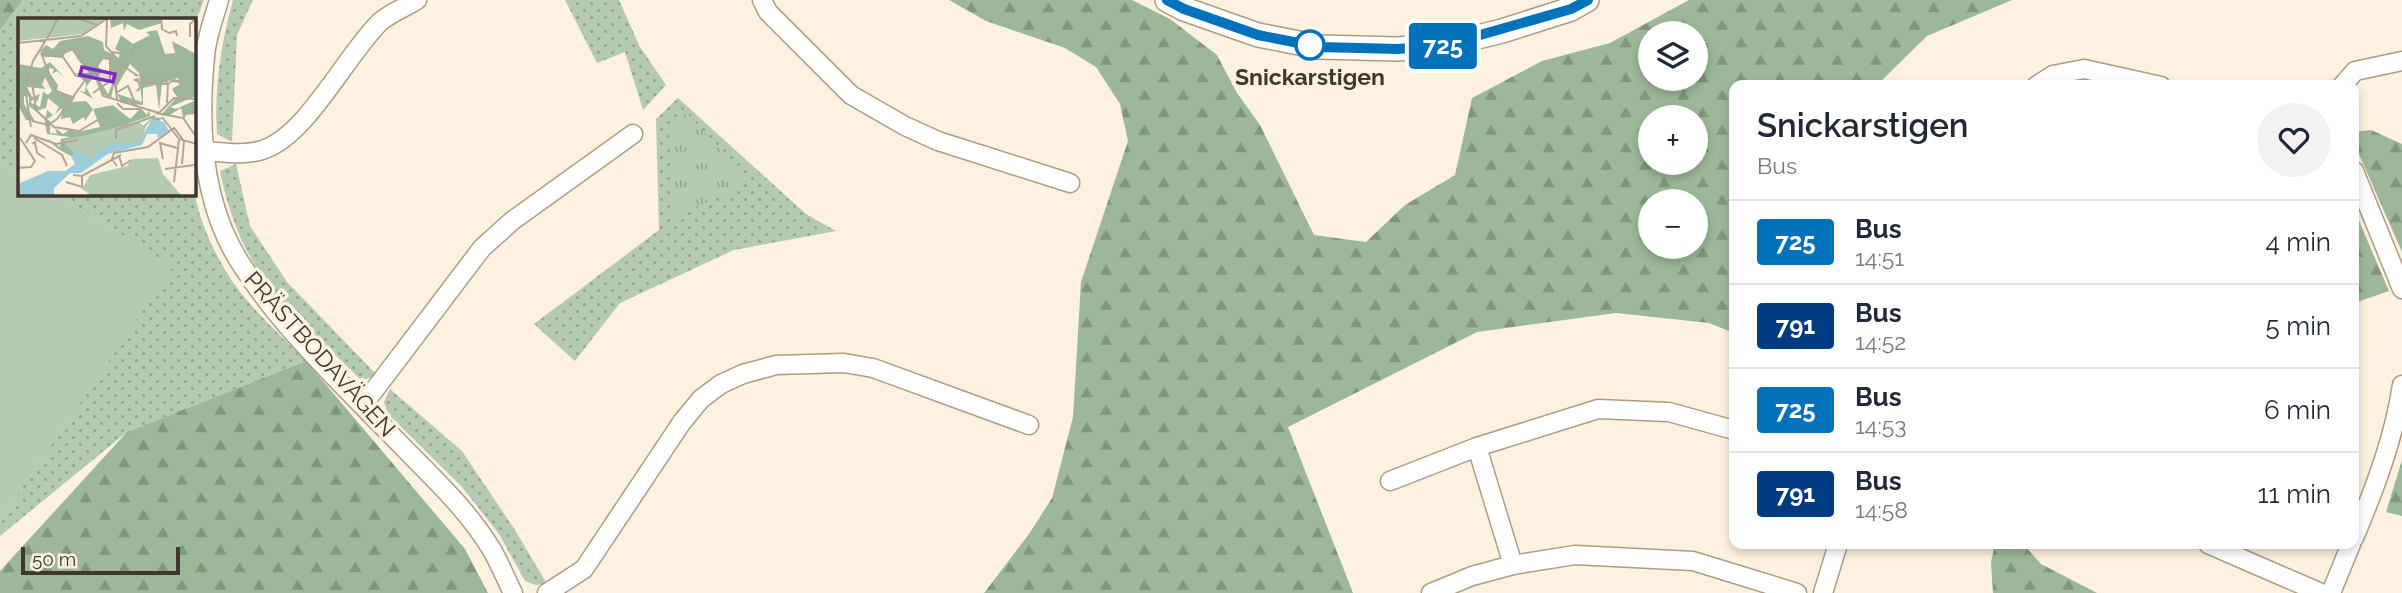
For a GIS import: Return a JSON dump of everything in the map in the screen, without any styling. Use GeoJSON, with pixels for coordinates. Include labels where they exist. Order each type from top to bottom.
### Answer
{"type":"FeatureCollection","features":[{"type":"Feature","properties":{"kind":"street","name":"PRÄSTBODAVÄGEN"},"geometry":{"type":"LineString","coordinates":[[219,0],[205,54],[202,107],[204,151],[225,234],[242,266],[308,348],[455,499],[492,550],[513,593]]}},
{"type":"Feature","properties":{"kind":"street"},"geometry":{"type":"LineString","coordinates":[[204,151],[255,152],[278,143],[312,108],[362,41],[383,19],[417,0]]}},
{"type":"Feature","properties":{"kind":"street"},"geometry":{"type":"LineString","coordinates":[[762,0],[768,12],[851,95],[937,141],[1070,183]]}},
{"type":"Feature","properties":{"kind":"street"},"geometry":{"type":"LineString","coordinates":[[1176,4],[1258,35],[1319,47],[1422,49],[1502,31],[1571,9],[1587,0]]}},
{"type":"Feature","properties":{"kind":"street"},"geometry":{"type":"LineString","coordinates":[[2347,80],[2355,71],[2402,61]]}},
{"type":"Feature","properties":{"kind":"street"},"geometry":{"type":"LineString","coordinates":[[2045,80],[2053,75],[2084,69],[2134,80]]}},
{"type":"Feature","properties":{"kind":"street"},"geometry":{"type":"LineString","coordinates":[[363,405],[482,248],[512,221],[633,134]]}},
{"type":"Feature","properties":{"kind":"street"},"geometry":{"type":"LineString","coordinates":[[2359,183],[2402,289]]}},
{"type":"Feature","properties":{"kind":"street"},"geometry":{"type":"LineString","coordinates":[[547,593],[584,569],[682,422],[702,399],[721,384],[743,374],[776,365],[844,363],[873,368],[1029,425]]}},
{"type":"Feature","properties":{"kind":"street"},"geometry":{"type":"LineString","coordinates":[[2359,526],[2379,477],[2397,414],[2402,385]]}},
{"type":"Feature","properties":{"kind":"street"},"geometry":{"type":"LineString","coordinates":[[1390,481],[1477,447],[1598,409],[1669,412],[1729,429]]}},
{"type":"Feature","properties":{"kind":"street"},"geometry":{"type":"LineString","coordinates":[[1477,447],[1513,565]]}},
{"type":"Feature","properties":{"kind":"street"},"geometry":{"type":"LineString","coordinates":[[1823,593],[1836,549]]}},
{"type":"Feature","properties":{"kind":"street"},"geometry":{"type":"LineString","coordinates":[[2222,549],[2321,593]]}},
{"type":"Feature","properties":{"kind":"street"},"geometry":{"type":"LineString","coordinates":[[2331,593],[2349,549]]}},
{"type":"Feature","properties":{"kind":"street"},"geometry":{"type":"LineString","coordinates":[[1431,593],[1472,576],[1513,565],[1575,555],[1693,561],[1797,593]]}},
{"type":"Feature","properties":{"kind":"green space"},"geometry":{"type":"Polygon","coordinates":[[[0,0],[23,0],[0,30],[0,0]]]}},
{"type":"Feature","properties":{"kind":"green space"},"geometry":{"type":"Polygon","coordinates":[[[23,0],[204,0],[196,21],[196,18],[18,18],[18,170],[0,159],[0,30],[23,0]]]}},
{"type":"Feature","properties":{"kind":"green space"},"geometry":{"type":"Polygon","coordinates":[[[233,0],[253,0],[237,35],[232,142],[217,134],[216,117],[219,66],[233,0]]]}},
{"type":"Feature","properties":{"kind":"green space"},"geometry":{"type":"Polygon","coordinates":[[[565,0],[619,0],[640,47],[666,85],[643,110],[625,52],[597,63],[565,0]]]}},
{"type":"Feature","properties":{"kind":"green space"},"geometry":{"type":"Polygon","coordinates":[[[949,0],[1132,0],[1170,19],[1217,55],[1237,93],[1260,125],[1314,235],[1366,242],[1405,205],[1455,175],[1472,98],[1542,61],[1610,43],[1638,28],[1638,91],[1708,91],[1708,21],[1650,21],[1689,0],[2012,0],[1927,36],[1882,80],[1729,80],[1729,331],[1709,323],[1616,313],[1477,332],[1288,427],[1353,593],[984,593],[1029,534],[1052,498],[1073,417],[1081,282],[1128,141],[1120,104],[1096,67],[1065,48],[986,21],[949,0]]]}},
{"type":"Feature","properties":{"kind":"green space"},"geometry":{"type":"Polygon","coordinates":[[[678,98],[806,214],[836,231],[734,250],[620,303],[575,361],[534,324],[659,230],[656,119],[678,98]]]}},
{"type":"Feature","properties":{"kind":"green space"},"geometry":{"type":"Polygon","coordinates":[[[687,113],[749,182],[673,218],[669,129],[687,113]]]}},
{"type":"Feature","properties":{"kind":"green space"},"geometry":{"type":"Polygon","coordinates":[[[2371,130],[2402,144],[2402,252],[2359,154],[2359,131],[2371,130]]]}},
{"type":"Feature","properties":{"kind":"green space"},"geometry":{"type":"Polygon","coordinates":[[[0,159],[18,170],[18,196],[60,196],[173,267],[0,520],[0,159]]]}},
{"type":"Feature","properties":{"kind":"green space"},"geometry":{"type":"Polygon","coordinates":[[[236,164],[250,226],[287,282],[377,375],[362,381],[292,313],[261,275],[238,232],[223,186],[220,171],[236,164]]]}},
{"type":"Feature","properties":{"kind":"green space"},"geometry":{"type":"Polygon","coordinates":[[[60,196],[195,196],[206,233],[236,287],[306,361],[127,432],[0,536],[0,520],[172,267],[60,196]]]}},
{"type":"Feature","properties":{"kind":"green space"},"geometry":{"type":"Polygon","coordinates":[[[2359,221],[2389,291],[2359,301],[2359,221]]]}},
{"type":"Feature","properties":{"kind":"green space"},"geometry":{"type":"Polygon","coordinates":[[[306,361],[465,549],[488,593],[0,593],[0,571],[127,432],[306,361]]]}},
{"type":"Feature","properties":{"kind":"green space"},"geometry":{"type":"Polygon","coordinates":[[[390,389],[462,451],[515,530],[547,584],[536,585],[525,581],[499,534],[462,487],[388,414],[384,402],[390,389]]]}},
{"type":"Feature","properties":{"kind":"green space"},"geometry":{"type":"Polygon","coordinates":[[[2402,460],[2402,516],[2386,512],[2402,460]]]}},
{"type":"Feature","properties":{"kind":"green space"},"geometry":{"type":"Polygon","coordinates":[[[1994,549],[2028,549],[2041,564],[2097,593],[1993,593],[1991,562],[1994,549]]]}},
{"type":"Feature","properties":{"kind":"bus line","name":"725"},"geometry":{"type":"LineString","coordinates":[[1167,0],[1184,9],[1258,35],[1319,47],[1422,49],[1502,31],[1571,9],[1588,0]]}},
{"type":"Feature","properties":{"kind":"place","name":"Snickarstigen"},"geometry":{"type":"Point","coordinates":[1310,45]}}]}
